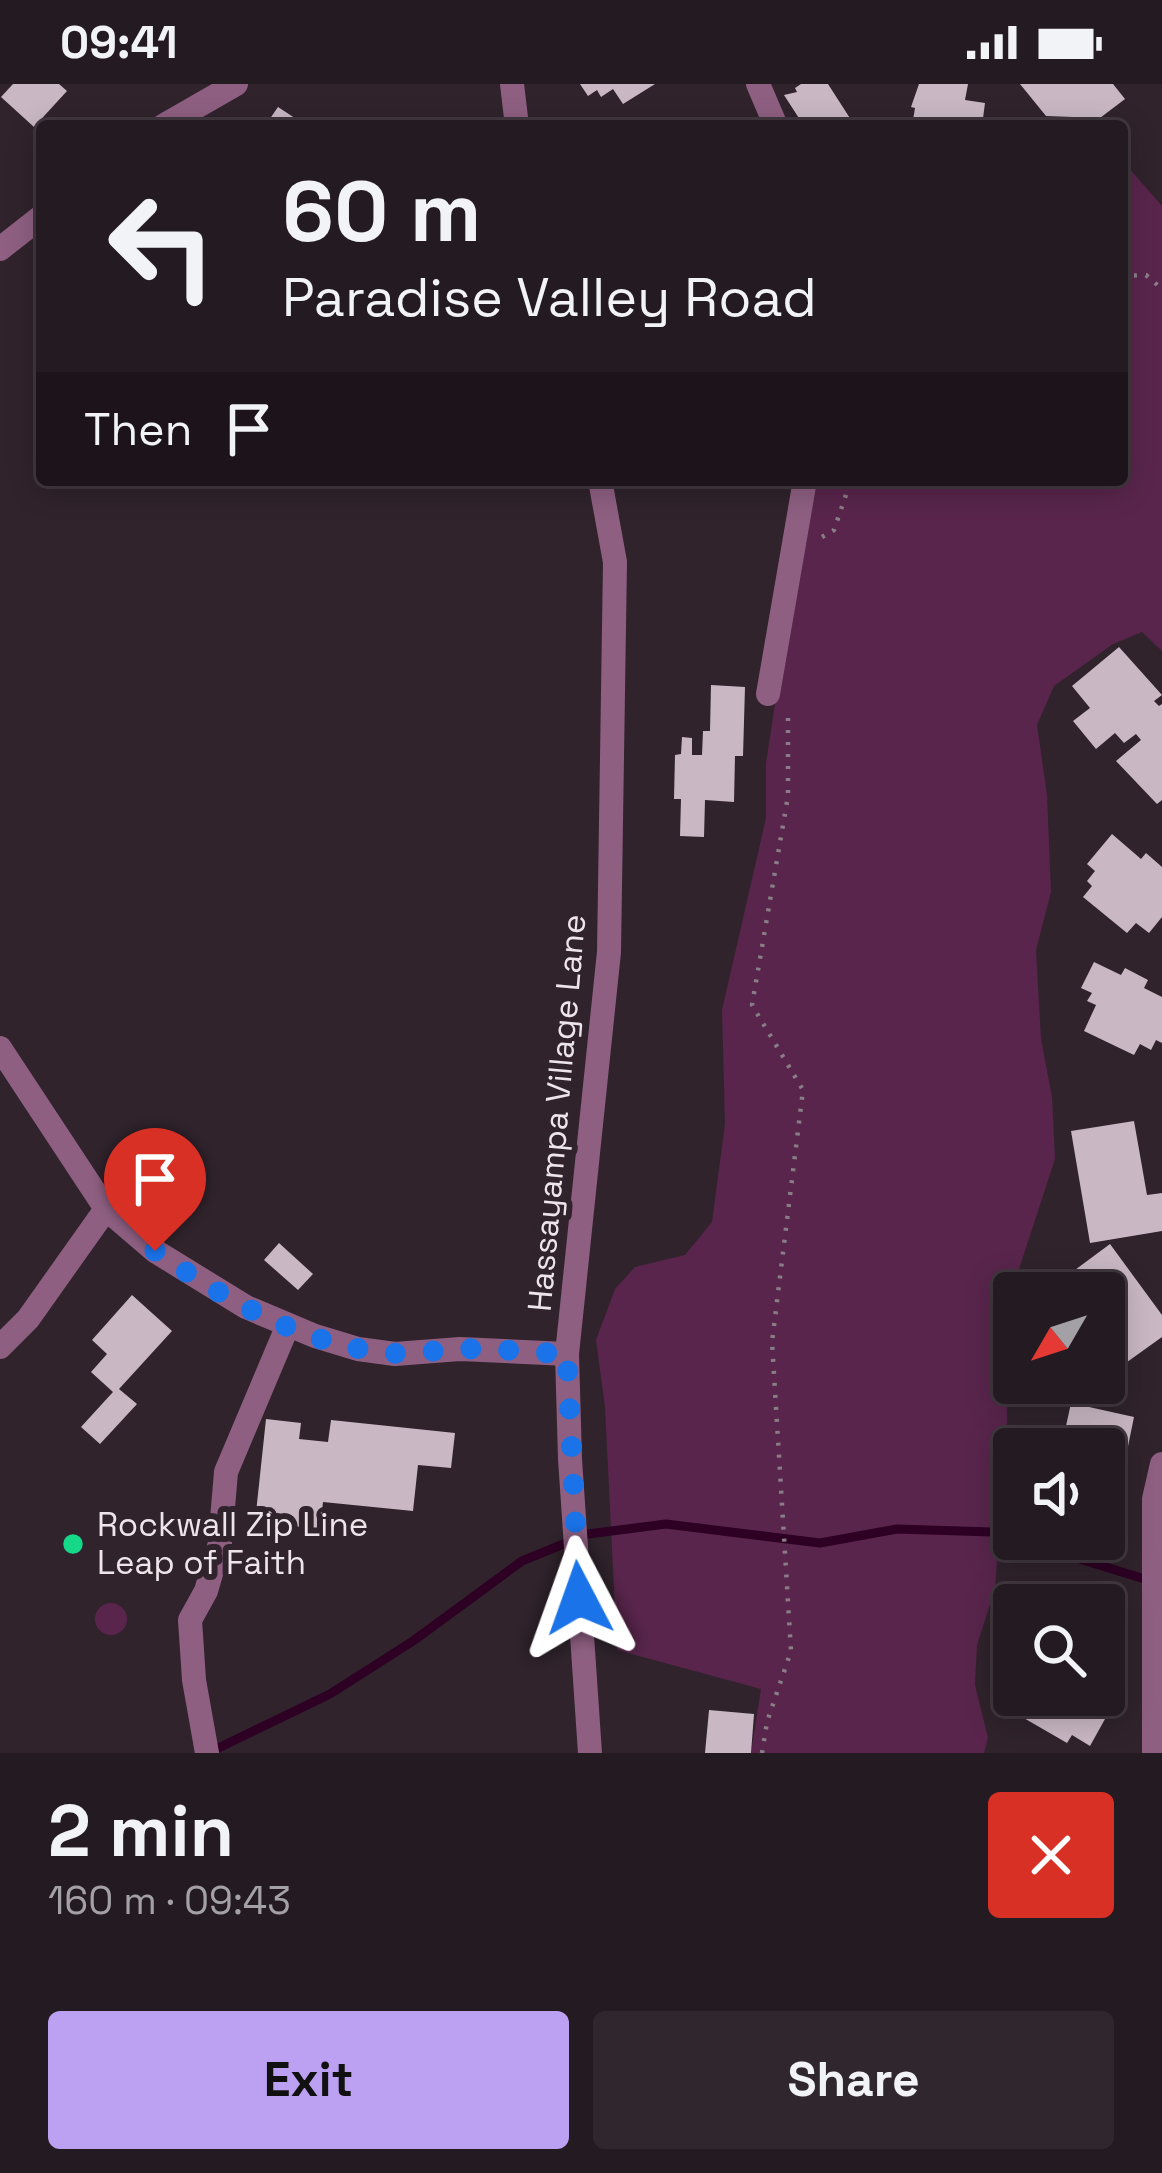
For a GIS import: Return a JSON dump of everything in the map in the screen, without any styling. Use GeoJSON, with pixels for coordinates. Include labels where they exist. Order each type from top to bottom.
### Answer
{"type":"FeatureCollection","features":[{"type":"Feature","properties":{"kind":"street"},"geometry":{"type":"LineString","coordinates":[[173,120],[236,84]]}},
{"type":"Feature","properties":{"kind":"street"},"geometry":{"type":"LineString","coordinates":[[512,84],[516,120]]}},
{"type":"Feature","properties":{"kind":"street"},"geometry":{"type":"LineString","coordinates":[[758,84],[773,120]]}},
{"type":"Feature","properties":{"kind":"street"},"geometry":{"type":"LineString","coordinates":[[0,249],[36,221]]}},
{"type":"Feature","properties":{"kind":"street","name":"Hassayampa Village Lane"},"geometry":{"type":"LineString","coordinates":[[590,1753],[567,1354],[609,952],[615,562],[601,486]]}},
{"type":"Feature","properties":{"kind":"street"},"geometry":{"type":"LineString","coordinates":[[768,694],[804,486]]}},
{"type":"Feature","properties":{"kind":"street"},"geometry":{"type":"LineString","coordinates":[[0,1048],[106,1209],[189,1275],[246,1307],[358,1348],[395,1354],[460,1349],[567,1354]]}},
{"type":"Feature","properties":{"kind":"street"},"geometry":{"type":"LineString","coordinates":[[0,1347],[28,1318],[106,1209]]}},
{"type":"Feature","properties":{"kind":"street"},"geometry":{"type":"LineString","coordinates":[[206,1745],[194,1680],[190,1620],[206,1592],[220,1543],[226,1472],[288,1325]]}},
{"type":"Feature","properties":{"kind":"street"},"geometry":{"type":"LineString","coordinates":[[1154,1753],[1154,1499],[1162,1465]]}},
{"type":"Feature","properties":{"kind":"path"},"geometry":{"type":"LineString","coordinates":[[1128,276],[1146,275],[1162,289]]}},
{"type":"Feature","properties":{"kind":"path"},"geometry":{"type":"LineString","coordinates":[[762,1753],[790,1651],[772,1342],[803,1090],[752,1005],[788,796]]}},
{"type":"Feature","properties":{"kind":"shaded area"},"geometry":{"type":"Polygon","coordinates":[[[1128,167],[1162,206],[1162,651],[1142,632],[1113,644],[1054,686],[1037,725],[1047,795],[1051,892],[1036,950],[1055,1159],[1018,1272],[993,1272],[993,1404],[1007,1404],[1007,1421],[1006,1428],[993,1428],[995,1584],[977,1645],[975,1685],[988,1738],[984,1753],[751,1753],[761,1689],[617,1650],[605,1407],[596,1340],[615,1289],[635,1267],[685,1255],[712,1222],[725,1124],[722,1010],[766,818],[766,763],[787,625],[816,486],[1128,486],[1128,167]]]}},
{"type":"Feature","properties":{"kind":"shaded area"},"geometry":{"type":"Polygon","coordinates":[[[111,1603],[122,1608],[127,1619],[122,1630],[111,1635],[100,1630],[95,1619],[100,1608],[111,1603]]]}},
{"type":"Feature","properties":{"kind":"building"},"geometry":{"type":"Polygon","coordinates":[[[13,84],[59,84],[67,91],[34,127],[1,97],[13,84]]]}},
{"type":"Feature","properties":{"kind":"building"},"geometry":{"type":"Polygon","coordinates":[[[580,84],[655,84],[623,104],[613,89],[601,97],[597,90],[588,96],[580,84]]]}},
{"type":"Feature","properties":{"kind":"building"},"geometry":{"type":"Polygon","coordinates":[[[828,84],[851,120],[800,120],[784,95],[797,92],[795,88],[828,84]]]}},
{"type":"Feature","properties":{"kind":"building"},"geometry":{"type":"Polygon","coordinates":[[[919,84],[968,84],[965,100],[985,103],[983,120],[913,120],[915,108],[911,107],[919,84]]]}},
{"type":"Feature","properties":{"kind":"building"},"geometry":{"type":"Polygon","coordinates":[[[1020,84],[1113,84],[1125,99],[1100,118],[1046,116],[1020,84]]]}},
{"type":"Feature","properties":{"kind":"building"},"geometry":{"type":"Polygon","coordinates":[[[278,107],[298,120],[269,120],[278,107]]]}},
{"type":"Feature","properties":{"kind":"building"},"geometry":{"type":"Polygon","coordinates":[[[1119,647],[1162,695],[1154,701],[1162,704],[1162,800],[1157,804],[1116,761],[1141,740],[1136,734],[1124,743],[1115,733],[1096,749],[1073,721],[1090,708],[1072,686],[1119,647]]]}},
{"type":"Feature","properties":{"kind":"building"},"geometry":{"type":"Polygon","coordinates":[[[711,685],[745,687],[743,756],[735,756],[734,802],[705,800],[704,837],[680,836],[681,799],[674,799],[675,755],[681,754],[682,737],[692,738],[692,755],[702,755],[703,731],[710,731],[711,685]]]}},
{"type":"Feature","properties":{"kind":"building"},"geometry":{"type":"Polygon","coordinates":[[[1112,834],[1141,859],[1146,853],[1162,867],[1162,917],[1149,933],[1136,923],[1127,933],[1083,897],[1095,871],[1087,864],[1112,834]]]}},
{"type":"Feature","properties":{"kind":"building"},"geometry":{"type":"Polygon","coordinates":[[[1094,962],[1121,975],[1125,968],[1148,980],[1144,988],[1162,997],[1162,1043],[1156,1040],[1151,1050],[1140,1044],[1134,1055],[1084,1031],[1096,1005],[1087,1001],[1092,993],[1081,988],[1094,962]]]}},
{"type":"Feature","properties":{"kind":"building"},"geometry":{"type":"Polygon","coordinates":[[[1134,1121],[1147,1195],[1162,1193],[1162,1231],[1090,1243],[1071,1131],[1134,1121]]]}},
{"type":"Feature","properties":{"kind":"building"},"geometry":{"type":"Polygon","coordinates":[[[279,1243],[313,1274],[298,1290],[264,1260],[279,1243]]]}},
{"type":"Feature","properties":{"kind":"building"},"geometry":{"type":"Polygon","coordinates":[[[1110,1244],[1162,1315],[1162,1337],[1125,1364],[1125,1272],[1072,1272],[1110,1244]]]}},
{"type":"Feature","properties":{"kind":"building"},"geometry":{"type":"Polygon","coordinates":[[[132,1295],[172,1331],[119,1389],[137,1404],[100,1444],[81,1427],[113,1392],[91,1372],[107,1354],[92,1340],[132,1295]]]}},
{"type":"Feature","properties":{"kind":"building"},"geometry":{"type":"Polygon","coordinates":[[[1071,1404],[1134,1417],[1126,1456],[1125,1428],[1066,1428],[1071,1404]]]}},
{"type":"Feature","properties":{"kind":"building"},"geometry":{"type":"Polygon","coordinates":[[[266,1419],[301,1423],[299,1439],[328,1442],[331,1420],[455,1433],[451,1468],[418,1465],[413,1511],[323,1502],[320,1529],[255,1522],[266,1419]]]}},
{"type":"Feature","properties":{"kind":"building","name":"Rockwall Zip Line Leap of Faith"},"geometry":{"type":"Polygon","coordinates":[[[81,1536],[83,1550],[64,1552],[63,1538],[81,1536]]]}},
{"type":"Feature","properties":{"kind":"building"},"geometry":{"type":"Polygon","coordinates":[[[709,1710],[754,1714],[751,1753],[705,1753],[709,1710]]]}},
{"type":"Feature","properties":{"kind":"building"},"geometry":{"type":"Polygon","coordinates":[[[1020,1716],[1105,1719],[1090,1746],[1072,1735],[1067,1743],[1020,1716]]]}},
{"type":"Feature","properties":{"kind":"waterway"},"geometry":{"type":"LineString","coordinates":[[208,1753],[330,1694],[413,1641],[522,1561],[588,1534],[666,1524],[820,1543],[897,1529],[992,1532],[1151,1581]]}},
{"type":"Feature","properties":{"kind":"place","name":"Rockwall Zip Line Leap of Faith"},"geometry":{"type":"Point","coordinates":[73,1544]}},
{"type":"Feature","properties":{"kind":"route"},"geometry":{"type":"LineString","coordinates":[[155,1251],[246,1307],[358,1348],[395,1354],[460,1349],[567,1354],[579,1598]]}}]}
